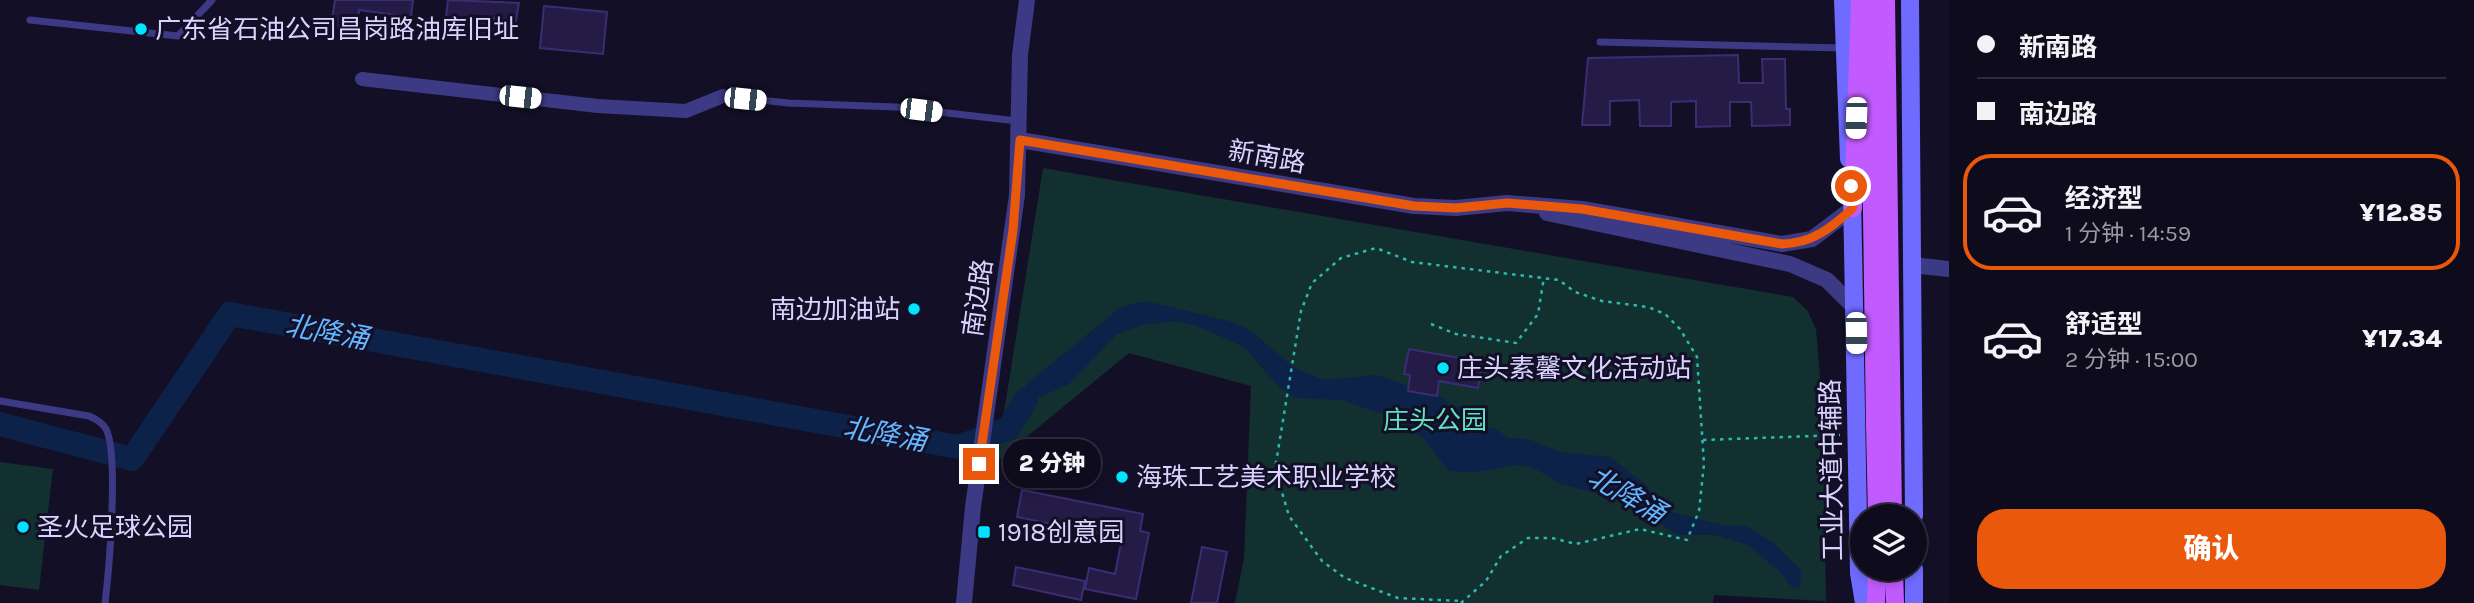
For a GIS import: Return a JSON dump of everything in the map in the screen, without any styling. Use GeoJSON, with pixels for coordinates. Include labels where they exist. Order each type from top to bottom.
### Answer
{"type":"FeatureCollection","features":[{"type":"Feature","properties":{"kind":"main road"},"geometry":{"type":"LineString","coordinates":[[1843,0],[1853,208]]}},
{"type":"Feature","properties":{"kind":"main road"},"geometry":{"type":"LineString","coordinates":[[1851,148],[1860,0]]}},
{"type":"Feature","properties":{"kind":"main road"},"geometry":{"type":"LineString","coordinates":[[1868,0],[1877,504]]}},
{"type":"Feature","properties":{"kind":"main road"},"geometry":{"type":"LineString","coordinates":[[1885,0],[1894,504]]}},
{"type":"Feature","properties":{"kind":"main road"},"geometry":{"type":"LineString","coordinates":[[1910,0],[1914,504]]}},
{"type":"Feature","properties":{"kind":"main road","name":"工业大道中辅路"},"geometry":{"type":"LineString","coordinates":[[1853,208],[1860,573],[1864,603]]}},
{"type":"Feature","properties":{"kind":"main road"},"geometry":{"type":"LineString","coordinates":[[1876,603],[1877,581]]}},
{"type":"Feature","properties":{"kind":"main road"},"geometry":{"type":"LineString","coordinates":[[1894,581],[1895,603]]}},
{"type":"Feature","properties":{"kind":"main road"},"geometry":{"type":"LineString","coordinates":[[1914,581],[1914,603]]}},
{"type":"Feature","properties":{"kind":"street","name":"南边路"},"geometry":{"type":"LineString","coordinates":[[964,603],[973,507],[1013,230],[1020,140],[1020,55],[1027,0]]}},
{"type":"Feature","properties":{"kind":"street"},"geometry":{"type":"LineString","coordinates":[[362,79],[598,106],[686,111],[723,96]]}},
{"type":"Feature","properties":{"kind":"street","name":"新南路"},"geometry":{"type":"LineString","coordinates":[[1020,140],[1414,206],[1456,208],[1507,203],[1582,209],[1782,244],[1798,243],[1823,234],[1853,208]]}},
{"type":"Feature","properties":{"kind":"street"},"geometry":{"type":"LineString","coordinates":[[1851,148],[1866,188],[1877,191],[1893,182],[1910,159]]}},
{"type":"Feature","properties":{"kind":"street","name":"新南路"},"geometry":{"type":"LineString","coordinates":[[1507,203],[1590,224],[1790,264],[1827,280],[1855,308]]}},
{"type":"Feature","properties":{"kind":"street"},"geometry":{"type":"LineString","coordinates":[[1912,265],[1949,269]]}},
{"type":"Feature","properties":{"kind":"lane"},"geometry":{"type":"LineString","coordinates":[[30,20],[178,36],[212,0]]}},
{"type":"Feature","properties":{"kind":"lane"},"geometry":{"type":"LineString","coordinates":[[1600,42],[1844,48]]}},
{"type":"Feature","properties":{"kind":"lane"},"geometry":{"type":"LineString","coordinates":[[723,96],[788,103],[897,107],[1018,121]]}},
{"type":"Feature","properties":{"kind":"lane"},"geometry":{"type":"LineString","coordinates":[[0,401],[89,416],[100,421],[107,431],[111,472],[105,603]]}},
{"type":"Feature","properties":{"kind":"path"},"geometry":{"type":"LineString","coordinates":[[1376,248],[1412,262],[1544,277],[1559,280],[1576,292],[1602,301],[1648,307],[1665,314],[1680,329],[1697,356],[1704,464],[1699,511],[1687,540],[1640,529],[1576,544],[1552,538],[1528,538],[1501,556],[1486,581],[1461,602],[1398,598],[1345,578],[1322,561],[1289,516],[1275,468],[1301,311],[1312,283],[1341,258],[1376,248]]}},
{"type":"Feature","properties":{"kind":"path"},"geometry":{"type":"LineString","coordinates":[[1431,324],[1455,334],[1516,344],[1538,314],[1544,277]]}},
{"type":"Feature","properties":{"kind":"path"},"geometry":{"type":"LineString","coordinates":[[1703,440],[1857,434]]}},
{"type":"Feature","properties":{"kind":"green space","name":"庄头公园"},"geometry":{"type":"Polygon","coordinates":[[[1043,168],[1793,297],[1807,310],[1816,329],[1823,412],[1826,601],[1714,595],[1713,603],[1235,603],[1244,558],[1251,386],[1129,353],[996,462],[1043,168]]]}},
{"type":"Feature","properties":{"kind":"green space","name":"圣火足球公园"},"geometry":{"type":"Polygon","coordinates":[[[0,462],[53,469],[39,590],[0,585],[0,462]]]}},
{"type":"Feature","properties":{"kind":"water"},"geometry":{"type":"Polygon","coordinates":[[[1146,301],[1233,322],[1250,330],[1294,368],[1324,380],[1377,375],[1444,398],[1450,407],[1462,407],[1471,428],[1484,430],[1493,427],[1508,438],[1528,439],[1560,452],[1610,457],[1645,484],[1657,500],[1672,512],[1722,525],[1747,526],[1775,544],[1802,571],[1799,589],[1791,586],[1779,571],[1748,545],[1715,535],[1678,535],[1620,499],[1561,484],[1532,467],[1515,465],[1477,472],[1449,471],[1422,437],[1399,420],[1342,400],[1295,398],[1279,387],[1244,347],[1197,326],[1176,321],[1143,325],[1117,334],[1069,384],[1029,402],[1009,428],[1016,403],[1029,382],[1121,307],[1146,301]]]}},
{"type":"Feature","properties":{"kind":"building"},"geometry":{"type":"Polygon","coordinates":[[[335,0],[413,0],[411,17],[359,10],[357,29],[331,26],[335,0]]]}},
{"type":"Feature","properties":{"kind":"building"},"geometry":{"type":"Polygon","coordinates":[[[448,0],[519,3],[516,21],[494,18],[491,41],[444,35],[448,0]]]}},
{"type":"Feature","properties":{"kind":"building"},"geometry":{"type":"Polygon","coordinates":[[[544,6],[607,12],[603,54],[540,48],[544,6]]]}},
{"type":"Feature","properties":{"kind":"building"},"geometry":{"type":"Polygon","coordinates":[[[1738,55],[1739,83],[1763,83],[1762,59],[1785,59],[1786,109],[1790,109],[1790,125],[1752,126],[1751,102],[1730,102],[1730,126],[1696,127],[1696,101],[1671,102],[1671,126],[1640,126],[1639,100],[1610,101],[1610,125],[1582,125],[1588,58],[1738,55]]]}},
{"type":"Feature","properties":{"kind":"building","name":"庄头素馨文化活动站"},"geometry":{"type":"Polygon","coordinates":[[[1409,349],[1482,362],[1478,388],[1439,381],[1437,396],[1408,391],[1410,375],[1404,374],[1409,349]]]}},
{"type":"Feature","properties":{"kind":"building"},"geometry":{"type":"Polygon","coordinates":[[[1022,490],[1143,514],[1140,531],[1149,533],[1136,599],[1085,589],[1089,568],[1115,574],[1122,538],[1017,517],[1022,490]]]}},
{"type":"Feature","properties":{"kind":"building"},"geometry":{"type":"Polygon","coordinates":[[[1202,547],[1227,552],[1217,603],[1191,603],[1202,547]]]}},
{"type":"Feature","properties":{"kind":"building"},"geometry":{"type":"Polygon","coordinates":[[[1016,567],[1085,581],[1081,600],[1013,585],[1016,567]]]}},
{"type":"Feature","properties":{"kind":"waterway","name":"北降涌"},"geometry":{"type":"LineString","coordinates":[[0,424],[132,459],[230,314],[958,447],[1009,428],[1026,399]]}},
{"type":"Feature","properties":{"kind":"place","name":"广东省石油公司昌岗路油库旧址"},"geometry":{"type":"Point","coordinates":[141,29]}},
{"type":"Feature","properties":{"kind":"place","name":"南边加油站"},"geometry":{"type":"Point","coordinates":[914,309]}},
{"type":"Feature","properties":{"kind":"place","name":"庄头素馨文化活动站"},"geometry":{"type":"Point","coordinates":[1443,368]}},
{"type":"Feature","properties":{"kind":"place","name":"海珠工艺美术职业学校"},"geometry":{"type":"Point","coordinates":[1122,477]}},
{"type":"Feature","properties":{"kind":"place","name":"圣火足球公园"},"geometry":{"type":"Point","coordinates":[23,527]}},
{"type":"Feature","properties":{"kind":"place","name":"1918创意园"},"geometry":{"type":"Point","coordinates":[984,532]}},
{"type":"Feature","properties":{"kind":"route"},"geometry":{"type":"LineString","coordinates":[[979,464],[1013,230],[1020,140],[1414,206],[1456,208],[1507,203],[1582,209],[1782,244],[1812,239],[1836,224],[1853,208],[1851,186]]}}]}
